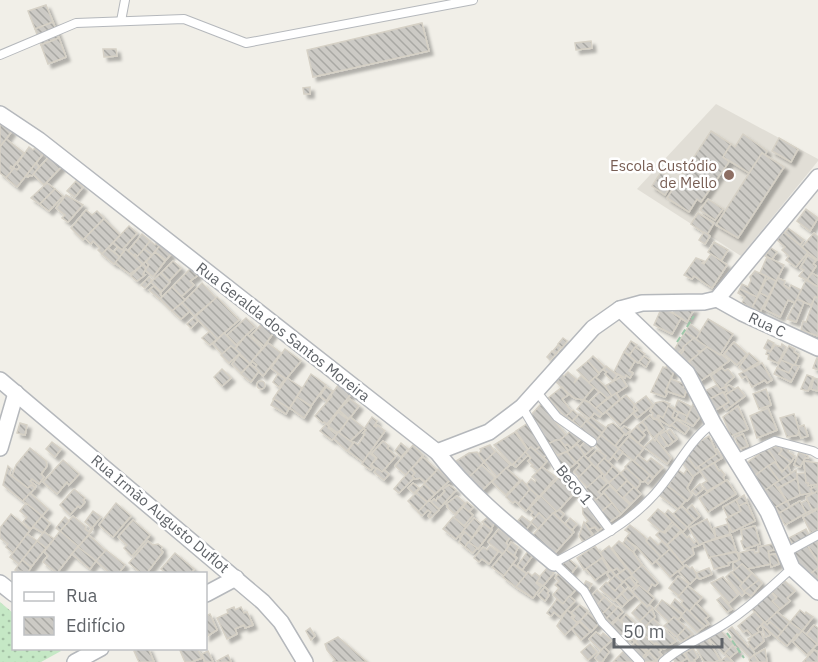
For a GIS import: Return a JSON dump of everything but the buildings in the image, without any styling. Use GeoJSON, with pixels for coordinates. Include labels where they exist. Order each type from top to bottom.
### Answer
{"type":"FeatureCollection","features":[{"type":"Feature","properties":{"kind":"street","name":"Rua Geralda dos Santos Moreira"},"geometry":{"type":"LineString","coordinates":[[0,114],[39,140],[437,452],[448,467],[485,503],[554,562]]}},
{"type":"Feature","properties":{"kind":"street"},"geometry":{"type":"LineString","coordinates":[[437,452],[489,432],[522,407],[593,328],[620,309],[642,303],[711,300],[818,177]]}},
{"type":"Feature","properties":{"kind":"street","name":"Rua C"},"geometry":{"type":"LineString","coordinates":[[711,300],[818,348]]}},
{"type":"Feature","properties":{"kind":"street"},"geometry":{"type":"LineString","coordinates":[[620,309],[687,373],[713,423],[768,512],[792,568],[818,592]]}},
{"type":"Feature","properties":{"kind":"street","name":"Rua Irmão Augusto Duflot"},"geometry":{"type":"LineString","coordinates":[[0,380],[236,578],[281,622],[305,662]]}},
{"type":"Feature","properties":{"kind":"street"},"geometry":{"type":"LineString","coordinates":[[0,448],[15,393]]}},
{"type":"Feature","properties":{"kind":"street"},"geometry":{"type":"LineString","coordinates":[[207,593],[236,578]]}},
{"type":"Feature","properties":{"kind":"street"},"geometry":{"type":"LineString","coordinates":[[0,583],[12,592]]}},
{"type":"Feature","properties":{"kind":"lane"},"geometry":{"type":"LineString","coordinates":[[121,21],[125,0]]}},
{"type":"Feature","properties":{"kind":"lane"},"geometry":{"type":"LineString","coordinates":[[0,55],[76,23],[184,19],[246,42],[473,0]]}},
{"type":"Feature","properties":{"kind":"lane"},"geometry":{"type":"LineString","coordinates":[[536,390],[557,417],[592,442]]}},
{"type":"Feature","properties":{"kind":"lane","name":"Beco 1"},"geometry":{"type":"LineString","coordinates":[[522,407],[558,469],[572,480],[611,531]]}},
{"type":"Feature","properties":{"kind":"lane"},"geometry":{"type":"LineString","coordinates":[[640,662],[602,622],[584,591],[554,562],[611,531],[636,513],[653,497],[699,434],[713,423]]}},
{"type":"Feature","properties":{"kind":"lane"},"geometry":{"type":"LineString","coordinates":[[736,459],[777,441],[818,454]]}},
{"type":"Feature","properties":{"kind":"lane"},"geometry":{"type":"LineString","coordinates":[[785,553],[818,535]]}},
{"type":"Feature","properties":{"kind":"lane"},"geometry":{"type":"LineString","coordinates":[[663,662],[749,607],[792,568]]}},
{"type":"Feature","properties":{"kind":"path"},"geometry":{"type":"LineString","coordinates":[[669,354],[711,300]]}},
{"type":"Feature","properties":{"kind":"path"},"geometry":{"type":"LineString","coordinates":[[722,626],[744,658]]}},
{"type":"Feature","properties":{"kind":"shaded area","name":"Escola Custódio de Mello"},"geometry":{"type":"Polygon","coordinates":[[[716,104],[818,159],[741,256],[637,189],[716,104]]]}},
{"type":"Feature","properties":{"kind":"green space"},"geometry":{"type":"Polygon","coordinates":[[[0,602],[12,612],[12,650],[61,651],[41,662],[0,662],[0,602]]]}},
{"type":"Feature","properties":{"kind":"place","name":"Escola Custódio de Mello"},"geometry":{"type":"Point","coordinates":[729,175]}}]}
